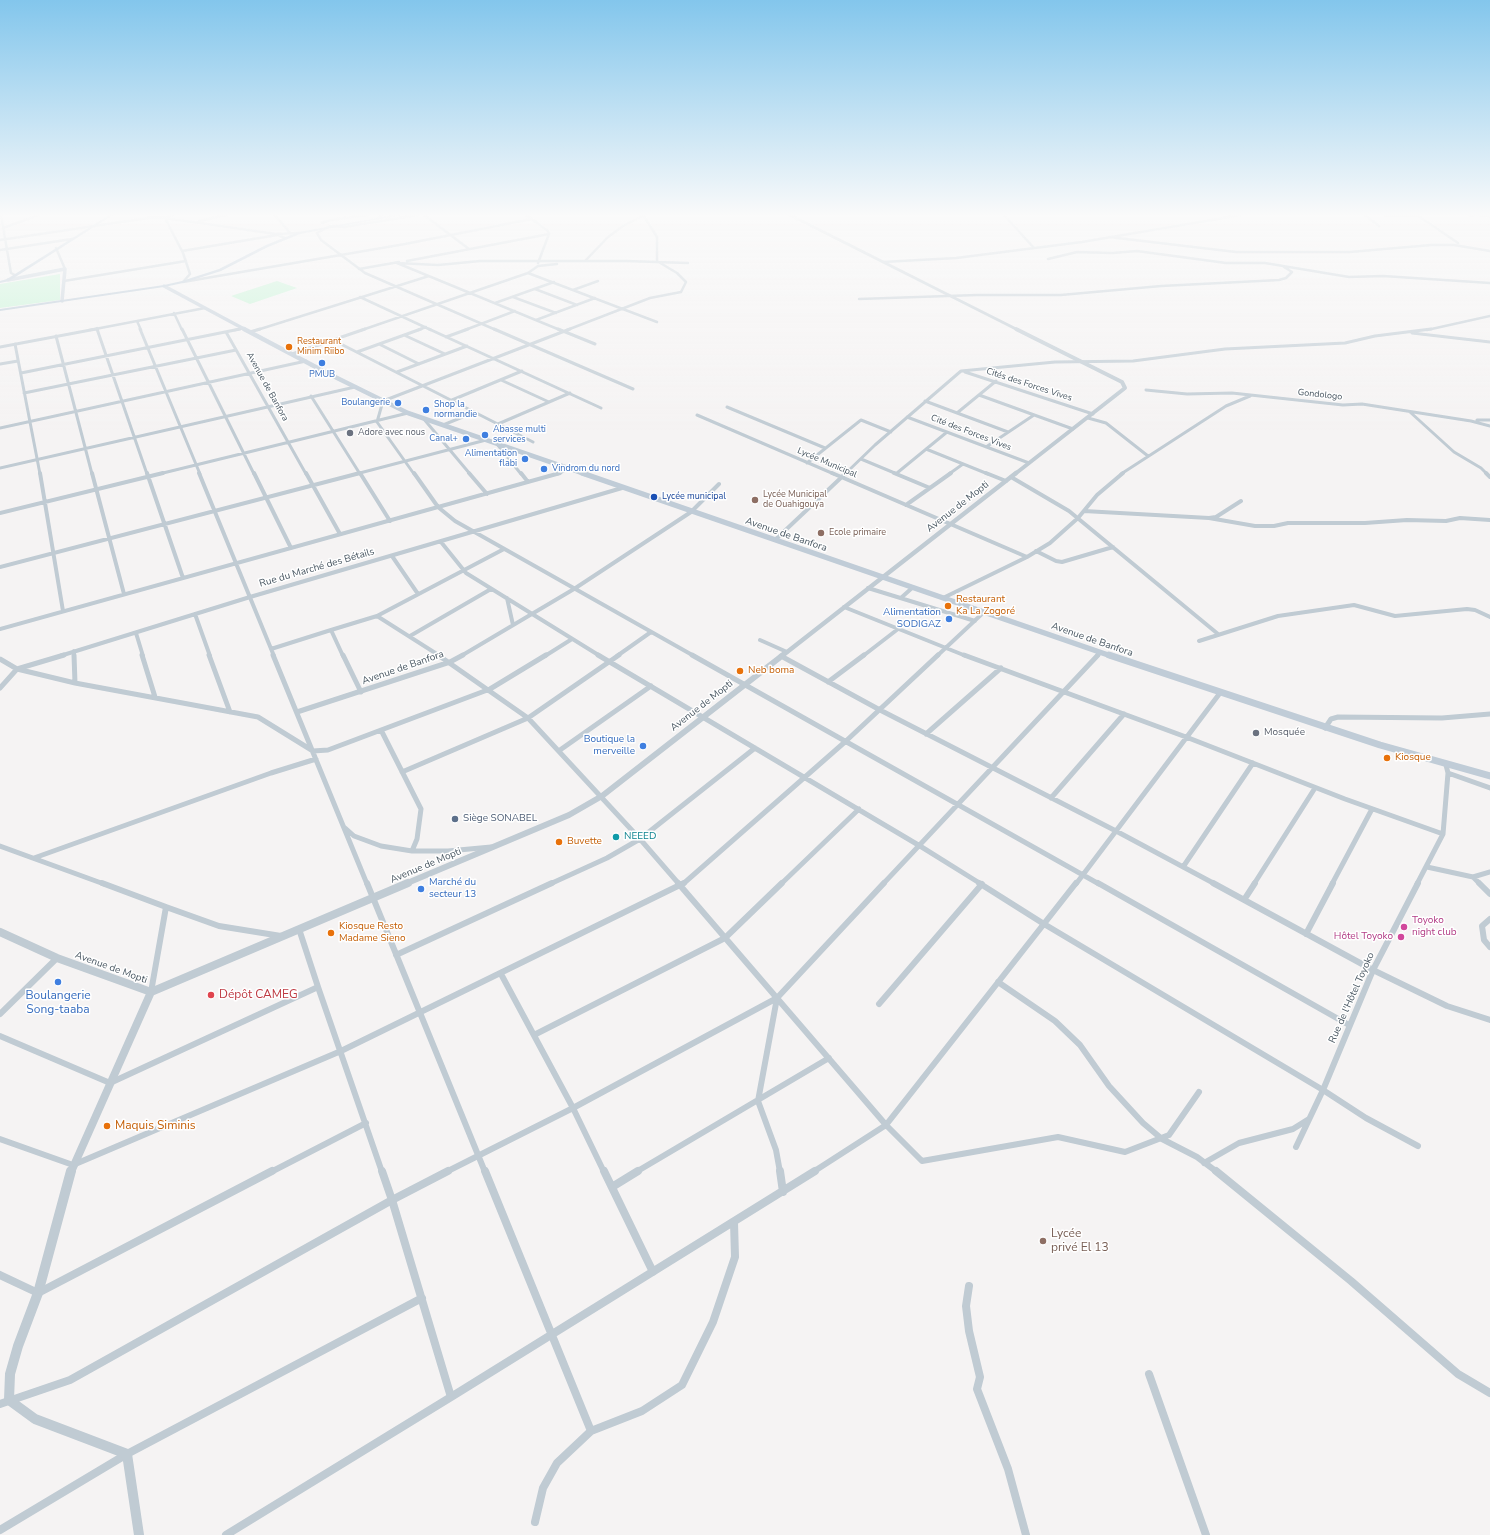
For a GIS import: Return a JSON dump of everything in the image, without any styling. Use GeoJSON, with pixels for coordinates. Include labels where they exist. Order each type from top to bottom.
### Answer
{"type":"FeatureCollection","features":[{"type":"Feature","properties":{"kind":"main road"},"geometry":{"type":"LineString","coordinates":[[62,301],[64,287]]}},
{"type":"Feature","properties":{"kind":"main road"},"geometry":{"type":"LineString","coordinates":[[0,310],[160,287]]}},
{"type":"Feature","properties":{"kind":"main road","name":"Avenue de Banfora"},"geometry":{"type":"LineString","coordinates":[[165,287],[354,387],[408,413],[691,512],[1220,693],[1446,766],[1490,776]]}},
{"type":"Feature","properties":{"kind":"main road"},"geometry":{"type":"LineString","coordinates":[[173,290],[176,287]]}},
{"type":"Feature","properties":{"kind":"street"},"geometry":{"type":"LineString","coordinates":[[250,332],[392,287]]}},
{"type":"Feature","properties":{"kind":"street"},"geometry":{"type":"LineString","coordinates":[[395,287],[633,389]]}},
{"type":"Feature","properties":{"kind":"street"},"geometry":{"type":"LineString","coordinates":[[454,287],[595,344]]}},
{"type":"Feature","properties":{"kind":"street"},"geometry":{"type":"LineString","coordinates":[[292,354],[488,287]]}},
{"type":"Feature","properties":{"kind":"street"},"geometry":{"type":"LineString","coordinates":[[495,303],[541,287]]}},
{"type":"Feature","properties":{"kind":"street"},"geometry":{"type":"LineString","coordinates":[[565,287],[657,322]]}},
{"type":"Feature","properties":{"kind":"street"},"geometry":{"type":"LineString","coordinates":[[573,290],[582,287]]}},
{"type":"Feature","properties":{"kind":"street"},"geometry":{"type":"LineString","coordinates":[[377,422],[383,401],[650,298],[681,292],[684,287]]}},
{"type":"Feature","properties":{"kind":"street","name":"Avenue de Mopti"},"geometry":{"type":"LineString","coordinates":[[0,932],[57,958],[151,992],[569,816],[602,796],[1125,388],[1125,385],[1081,362],[931,287]]}},
{"type":"Feature","properties":{"kind":"street"},"geometry":{"type":"LineString","coordinates":[[860,299],[949,296],[1061,295],[1154,287]]}},
{"type":"Feature","properties":{"kind":"street"},"geometry":{"type":"LineString","coordinates":[[535,289],[577,305]]}},
{"type":"Feature","properties":{"kind":"street"},"geometry":{"type":"LineString","coordinates":[[360,297],[600,408]]}},
{"type":"Feature","properties":{"kind":"street"},"geometry":{"type":"LineString","coordinates":[[513,297],[556,313]]}},
{"type":"Feature","properties":{"kind":"street"},"geometry":{"type":"LineString","coordinates":[[536,320],[595,298]]}},
{"type":"Feature","properties":{"kind":"street"},"geometry":{"type":"LineString","coordinates":[[0,347],[205,308]]}},
{"type":"Feature","properties":{"kind":"street"},"geometry":{"type":"LineString","coordinates":[[446,336],[515,311]]}},
{"type":"Feature","properties":{"kind":"street"},"geometry":{"type":"LineString","coordinates":[[174,313],[291,548]]}},
{"type":"Feature","properties":{"kind":"street"},"geometry":{"type":"LineString","coordinates":[[961,371],[1055,362],[1133,361],[1225,349],[1273,348],[1327,344],[1407,332],[1490,316]]}},
{"type":"Feature","properties":{"kind":"street"},"geometry":{"type":"LineString","coordinates":[[137,321],[591,1431]]}},
{"type":"Feature","properties":{"kind":"street"},"geometry":{"type":"LineString","coordinates":[[357,352],[426,327]]}},
{"type":"Feature","properties":{"kind":"street"},"geometry":{"type":"LineString","coordinates":[[97,328],[183,578]]}},
{"type":"Feature","properties":{"kind":"street"},"geometry":{"type":"LineString","coordinates":[[21,372],[244,328]]}},
{"type":"Feature","properties":{"kind":"street","name":"Avenue de Banfora"},"geometry":{"type":"LineString","coordinates":[[226,332],[340,534]]}},
{"type":"Feature","properties":{"kind":"street"},"geometry":{"type":"LineString","coordinates":[[1407,332],[1439,338],[1490,342]]}},
{"type":"Feature","properties":{"kind":"street"},"geometry":{"type":"LineString","coordinates":[[404,335],[445,354]]}},
{"type":"Feature","properties":{"kind":"street"},"geometry":{"type":"LineString","coordinates":[[56,336],[124,594]]}},
{"type":"Feature","properties":{"kind":"street"},"geometry":{"type":"LineString","coordinates":[[333,340],[533,442]]}},
{"type":"Feature","properties":{"kind":"street"},"geometry":{"type":"LineString","coordinates":[[15,344],[29,421],[38,459],[63,611]]}},
{"type":"Feature","properties":{"kind":"street"},"geometry":{"type":"LineString","coordinates":[[379,344],[419,364]]}},
{"type":"Feature","properties":{"kind":"street"},"geometry":{"type":"LineString","coordinates":[[397,372],[467,346]]}},
{"type":"Feature","properties":{"kind":"street"},"geometry":{"type":"LineString","coordinates":[[24,393],[236,350]]}},
{"type":"Feature","properties":{"kind":"street"},"geometry":{"type":"LineString","coordinates":[[0,364],[18,361]]}},
{"type":"Feature","properties":{"kind":"street"},"geometry":{"type":"LineString","coordinates":[[0,428],[306,361]]}},
{"type":"Feature","properties":{"kind":"street"},"geometry":{"type":"LineString","coordinates":[[452,400],[522,371]]}},
{"type":"Feature","properties":{"kind":"street","name":"Cités des Forces Vives"},"geometry":{"type":"LineString","coordinates":[[961,371],[996,381],[1093,414]]}},
{"type":"Feature","properties":{"kind":"street","name":"Cité des Forces Vives"},"geometry":{"type":"LineString","coordinates":[[775,540],[907,417],[961,371]]}},
{"type":"Feature","properties":{"kind":"street"},"geometry":{"type":"LineString","coordinates":[[502,380],[549,402]]}},
{"type":"Feature","properties":{"kind":"street"},"geometry":{"type":"LineString","coordinates":[[957,413],[996,381]]}},
{"type":"Feature","properties":{"kind":"street"},"geometry":{"type":"LineString","coordinates":[[0,468],[354,387]]}},
{"type":"Feature","properties":{"kind":"street","name":"Gondologo"},"geometry":{"type":"LineString","coordinates":[[1146,390],[1187,394],[1232,393],[1343,405],[1362,404],[1456,418],[1490,426]]}},
{"type":"Feature","properties":{"kind":"street"},"geometry":{"type":"LineString","coordinates":[[498,424],[570,393]]}},
{"type":"Feature","properties":{"kind":"street"},"geometry":{"type":"LineString","coordinates":[[979,395],[1073,429]]}},
{"type":"Feature","properties":{"kind":"street"},"geometry":{"type":"LineString","coordinates":[[311,396],[390,521]]}},
{"type":"Feature","properties":{"kind":"street"},"geometry":{"type":"LineString","coordinates":[[943,598],[1027,557],[1050,543],[1078,518],[1097,495],[1118,476],[1226,406],[1250,396]]}},
{"type":"Feature","properties":{"kind":"street"},"geometry":{"type":"LineString","coordinates":[[925,401],[1008,432]]}},
{"type":"Feature","properties":{"kind":"street"},"geometry":{"type":"LineString","coordinates":[[727,407],[825,448]]}},
{"type":"Feature","properties":{"kind":"street"},"geometry":{"type":"LineString","coordinates":[[444,425],[475,412]]}},
{"type":"Feature","properties":{"kind":"street"},"geometry":{"type":"LineString","coordinates":[[1410,412],[1454,452],[1481,468],[1490,477]]}},
{"type":"Feature","properties":{"kind":"street"},"geometry":{"type":"LineString","coordinates":[[0,513],[377,422],[408,413]]}},
{"type":"Feature","properties":{"kind":"street","name":"Lycée Municipal"},"geometry":{"type":"LineString","coordinates":[[697,415],[1027,557]]}},
{"type":"Feature","properties":{"kind":"street"},"geometry":{"type":"LineString","coordinates":[[986,447],[1034,415]]}},
{"type":"Feature","properties":{"kind":"street","name":"Cité des Forces Vives"},"geometry":{"type":"LineString","coordinates":[[907,417],[1029,463]]}},
{"type":"Feature","properties":{"kind":"street"},"geometry":{"type":"LineString","coordinates":[[423,418],[487,494]]}},
{"type":"Feature","properties":{"kind":"street"},"geometry":{"type":"LineString","coordinates":[[1088,418],[1115,429],[1148,456]]}},
{"type":"Feature","properties":{"kind":"street"},"geometry":{"type":"LineString","coordinates":[[1456,418],[1490,420]]}},
{"type":"Feature","properties":{"kind":"street"},"geometry":{"type":"LineString","coordinates":[[807,462],[862,420],[891,432]]}},
{"type":"Feature","properties":{"kind":"street"},"geometry":{"type":"LineString","coordinates":[[377,422],[438,508],[455,521],[1349,1024]]}},
{"type":"Feature","properties":{"kind":"street"},"geometry":{"type":"LineString","coordinates":[[896,473],[947,432]]}},
{"type":"Feature","properties":{"kind":"street"},"geometry":{"type":"LineString","coordinates":[[0,567],[486,440]]}},
{"type":"Feature","properties":{"kind":"street"},"geometry":{"type":"LineString","coordinates":[[497,444],[528,482]]}},
{"type":"Feature","properties":{"kind":"street"},"geometry":{"type":"LineString","coordinates":[[926,449],[1006,481]]}},
{"type":"Feature","properties":{"kind":"street"},"geometry":{"type":"LineString","coordinates":[[861,459],[930,488]]}},
{"type":"Feature","properties":{"kind":"street"},"geometry":{"type":"LineString","coordinates":[[906,506],[964,464]]}},
{"type":"Feature","properties":{"kind":"street"},"geometry":{"type":"LineString","coordinates":[[0,629],[438,508],[558,474],[568,469]]}},
{"type":"Feature","properties":{"kind":"street"},"geometry":{"type":"LineString","coordinates":[[1012,477],[1069,511],[1218,634]]}},
{"type":"Feature","properties":{"kind":"street"},"geometry":{"type":"LineString","coordinates":[[691,512],[719,484]]}},
{"type":"Feature","properties":{"kind":"street","name":"Rue du Marché des Bétails"},"geometry":{"type":"LineString","coordinates":[[17,669],[250,597],[622,488]]}},
{"type":"Feature","properties":{"kind":"street"},"geometry":{"type":"LineString","coordinates":[[1209,518],[1216,517],[1241,501]]}},
{"type":"Feature","properties":{"kind":"street"},"geometry":{"type":"LineString","coordinates":[[1084,511],[1108,511],[1209,518],[1261,526],[1274,526],[1288,523],[1334,524],[1407,520],[1446,520],[1460,518],[1490,520]]}},
{"type":"Feature","properties":{"kind":"street","name":"Avenue de Banfora"},"geometry":{"type":"LineString","coordinates":[[297,712],[450,662],[574,589],[691,512]]}},
{"type":"Feature","properties":{"kind":"street"},"geometry":{"type":"LineString","coordinates":[[441,542],[464,570],[491,589],[533,613],[610,662],[859,809],[982,884],[1044,924],[1323,1090],[1366,1118],[1418,1146]]}},
{"type":"Feature","properties":{"kind":"street"},"geometry":{"type":"LineString","coordinates":[[1036,552],[1056,561],[1062,562],[1113,546]]}},
{"type":"Feature","properties":{"kind":"street"},"geometry":{"type":"LineString","coordinates":[[271,650],[377,616],[504,549]]}},
{"type":"Feature","properties":{"kind":"street"},"geometry":{"type":"LineString","coordinates":[[392,556],[418,594]]}},
{"type":"Feature","properties":{"kind":"street"},"geometry":{"type":"LineString","coordinates":[[868,588],[902,597],[975,621]]}},
{"type":"Feature","properties":{"kind":"street"},"geometry":{"type":"LineString","coordinates":[[902,597],[912,588]]}},
{"type":"Feature","properties":{"kind":"street"},"geometry":{"type":"LineString","coordinates":[[410,636],[491,589]]}},
{"type":"Feature","properties":{"kind":"street"},"geometry":{"type":"LineString","coordinates":[[508,598],[512,625]]}},
{"type":"Feature","properties":{"kind":"street"},"geometry":{"type":"LineString","coordinates":[[1199,641],[1278,616],[1354,605],[1395,616],[1467,609],[1475,610],[1490,617]]}},
{"type":"Feature","properties":{"kind":"street"},"geometry":{"type":"LineString","coordinates":[[844,607],[946,648],[1124,714],[1315,788],[1444,834]]}},
{"type":"Feature","properties":{"kind":"street"},"geometry":{"type":"LineString","coordinates":[[0,1138],[73,1165],[342,1051],[421,1014],[681,886],[846,741],[984,612]]}},
{"type":"Feature","properties":{"kind":"street"},"geometry":{"type":"LineString","coordinates":[[196,614],[230,712]]}},
{"type":"Feature","properties":{"kind":"street"},"geometry":{"type":"LineString","coordinates":[[377,616],[490,689],[528,718],[602,796],[886,1125],[922,1161],[1058,1137],[1125,1152],[1162,1139],[1169,1135],[1199,1092]]}},
{"type":"Feature","properties":{"kind":"street"},"geometry":{"type":"LineString","coordinates":[[828,682],[898,629]]}},
{"type":"Feature","properties":{"kind":"street"},"geometry":{"type":"LineString","coordinates":[[331,630],[361,692]]}},
{"type":"Feature","properties":{"kind":"street"},"geometry":{"type":"LineString","coordinates":[[402,772],[528,718],[651,632]]}},
{"type":"Feature","properties":{"kind":"street"},"geometry":{"type":"LineString","coordinates":[[136,633],[155,697]]}},
{"type":"Feature","properties":{"kind":"street"},"geometry":{"type":"LineString","coordinates":[[0,659],[17,669],[76,683],[258,717],[313,751],[328,750],[490,689],[572,639]]}},
{"type":"Feature","properties":{"kind":"street"},"geometry":{"type":"LineString","coordinates":[[760,640],[787,652]]}},
{"type":"Feature","properties":{"kind":"street"},"geometry":{"type":"LineString","coordinates":[[74,651],[76,683]]}},
{"type":"Feature","properties":{"kind":"street"},"geometry":{"type":"LineString","coordinates":[[0,1404],[70,1380],[392,1200],[573,1108],[777,998],[1100,652]]}},
{"type":"Feature","properties":{"kind":"street"},"geometry":{"type":"LineString","coordinates":[[781,656],[991,768],[1116,831],[1373,970],[1447,1006],[1490,1020]]}},
{"type":"Feature","properties":{"kind":"street"},"geometry":{"type":"LineString","coordinates":[[926,734],[1001,668]]}},
{"type":"Feature","properties":{"kind":"street"},"geometry":{"type":"LineString","coordinates":[[0,688],[17,669]]}},
{"type":"Feature","properties":{"kind":"street"},"geometry":{"type":"LineString","coordinates":[[560,750],[651,686]]}},
{"type":"Feature","properties":{"kind":"street"},"geometry":{"type":"LineString","coordinates":[[226,1535],[783,1192],[886,1125],[1083,875],[1220,693]]}},
{"type":"Feature","properties":{"kind":"street"},"geometry":{"type":"LineString","coordinates":[[1051,798],[1124,714]]}},
{"type":"Feature","properties":{"kind":"street"},"geometry":{"type":"LineString","coordinates":[[1325,728],[1331,720],[1338,717],[1442,718],[1490,714]]}},
{"type":"Feature","properties":{"kind":"street"},"geometry":{"type":"LineString","coordinates":[[381,730],[421,809],[417,839],[412,851]]}},
{"type":"Feature","properties":{"kind":"street"},"geometry":{"type":"LineString","coordinates":[[396,954],[607,858],[640,839],[755,748]]}},
{"type":"Feature","properties":{"kind":"street"},"geometry":{"type":"LineString","coordinates":[[34,858],[271,773],[316,759]]}},
{"type":"Feature","properties":{"kind":"street"},"geometry":{"type":"LineString","coordinates":[[1183,867],[1253,764]]}},
{"type":"Feature","properties":{"kind":"street","name":"Rue de l'Hôtel Toyoko"},"geometry":{"type":"LineString","coordinates":[[1296,1147],[1323,1090],[1349,1024],[1373,970],[1444,834],[1448,773],[1446,766]]}},
{"type":"Feature","properties":{"kind":"street"},"geometry":{"type":"LineString","coordinates":[[1448,773],[1490,788]]}},
{"type":"Feature","properties":{"kind":"street"},"geometry":{"type":"LineString","coordinates":[[1244,900],[1315,788]]}},
{"type":"Feature","properties":{"kind":"street"},"geometry":{"type":"LineString","coordinates":[[534,1036],[726,938],[859,809]]}},
{"type":"Feature","properties":{"kind":"street"},"geometry":{"type":"LineString","coordinates":[[1306,934],[1372,809]]}},
{"type":"Feature","properties":{"kind":"street"},"geometry":{"type":"LineString","coordinates":[[344,828],[354,836],[381,846],[412,851],[448,851],[496,846]]}},
{"type":"Feature","properties":{"kind":"street"},"geometry":{"type":"LineString","coordinates":[[0,846],[219,926],[282,936]]}},
{"type":"Feature","properties":{"kind":"street"},"geometry":{"type":"LineString","coordinates":[[1427,867],[1473,877],[1490,872]]}},
{"type":"Feature","properties":{"kind":"street"},"geometry":{"type":"LineString","coordinates":[[1473,877],[1490,894]]}},
{"type":"Feature","properties":{"kind":"street"},"geometry":{"type":"LineString","coordinates":[[879,1004],[982,884]]}},
{"type":"Feature","properties":{"kind":"street"},"geometry":{"type":"LineString","coordinates":[[9,1400],[10,1374],[18,1346],[38,1293],[73,1165],[151,992],[166,907]]}},
{"type":"Feature","properties":{"kind":"street"},"geometry":{"type":"LineString","coordinates":[[1490,919],[1482,926],[1484,940],[1490,947]]}},
{"type":"Feature","properties":{"kind":"street"},"geometry":{"type":"LineString","coordinates":[[299,929],[392,1200],[451,1397]]}},
{"type":"Feature","properties":{"kind":"street"},"geometry":{"type":"LineString","coordinates":[[0,1014],[57,958]]}},
{"type":"Feature","properties":{"kind":"street"},"geometry":{"type":"LineString","coordinates":[[501,974],[573,1108],[653,1272]]}},
{"type":"Feature","properties":{"kind":"street"},"geometry":{"type":"LineString","coordinates":[[998,982],[1055,1021],[1075,1040],[1109,1086],[1143,1123],[1162,1139],[1204,1163],[1242,1191],[1299,1240],[1351,1280],[1458,1374],[1490,1393]]}},
{"type":"Feature","properties":{"kind":"street"},"geometry":{"type":"LineString","coordinates":[[0,1036],[110,1083],[318,987]]}},
{"type":"Feature","properties":{"kind":"street"},"geometry":{"type":"LineString","coordinates":[[777,998],[758,1102],[776,1150],[783,1192]]}},
{"type":"Feature","properties":{"kind":"street"},"geometry":{"type":"LineString","coordinates":[[612,1187],[758,1102],[828,1058]]}},
{"type":"Feature","properties":{"kind":"street"},"geometry":{"type":"LineString","coordinates":[[1204,1163],[1239,1142],[1293,1129],[1309,1119]]}},
{"type":"Feature","properties":{"kind":"street"},"geometry":{"type":"LineString","coordinates":[[38,1293],[366,1123]]}},
{"type":"Feature","properties":{"kind":"street"},"geometry":{"type":"LineString","coordinates":[[535,1522],[543,1488],[557,1463],[591,1431],[642,1411],[682,1385],[713,1322],[735,1257],[734,1222]]}},
{"type":"Feature","properties":{"kind":"street"},"geometry":{"type":"LineString","coordinates":[[0,1275],[38,1293]]}},
{"type":"Feature","properties":{"kind":"street"},"geometry":{"type":"LineString","coordinates":[[969,1286],[966,1306],[969,1331],[980,1377],[977,1389],[1008,1469],[1026,1535]]}},
{"type":"Feature","properties":{"kind":"street"},"geometry":{"type":"LineString","coordinates":[[0,1530],[127,1454],[422,1298]]}},
{"type":"Feature","properties":{"kind":"street"},"geometry":{"type":"LineString","coordinates":[[1149,1374],[1206,1535]]}},
{"type":"Feature","properties":{"kind":"street"},"geometry":{"type":"LineString","coordinates":[[9,1400],[35,1419],[127,1454]]}},
{"type":"Feature","properties":{"kind":"street"},"geometry":{"type":"LineString","coordinates":[[127,1454],[139,1535]]}},
{"type":"Feature","properties":{"kind":"green space"},"geometry":{"type":"Polygon","coordinates":[[[0,287],[60,287],[60,300],[0,308],[0,287]]]}},
{"type":"Feature","properties":{"kind":"green space"},"geometry":{"type":"Polygon","coordinates":[[[260,287],[293,287],[297,288],[250,304],[231,296],[260,287]]]}},
{"type":"Feature","properties":{"kind":"place","name":"Restaurant Minim Riibo"},"geometry":{"type":"Point","coordinates":[289,347]}},
{"type":"Feature","properties":{"kind":"place","name":"PMUB"},"geometry":{"type":"Point","coordinates":[322,363]}},
{"type":"Feature","properties":{"kind":"place","name":"Boulangerie"},"geometry":{"type":"Point","coordinates":[398,403]}},
{"type":"Feature","properties":{"kind":"place","name":"Shop la normandie"},"geometry":{"type":"Point","coordinates":[426,410]}},
{"type":"Feature","properties":{"kind":"place","name":"Adore avec nous"},"geometry":{"type":"Point","coordinates":[350,433]}},
{"type":"Feature","properties":{"kind":"place","name":"Abasse multi services"},"geometry":{"type":"Point","coordinates":[485,435]}},
{"type":"Feature","properties":{"kind":"place","name":"Canal+"},"geometry":{"type":"Point","coordinates":[466,439]}},
{"type":"Feature","properties":{"kind":"place","name":"Alimentation flabi"},"geometry":{"type":"Point","coordinates":[525,459]}},
{"type":"Feature","properties":{"kind":"place","name":"Vindrom du nord"},"geometry":{"type":"Point","coordinates":[544,469]}},
{"type":"Feature","properties":{"kind":"place","name":"Lycée municipal"},"geometry":{"type":"Point","coordinates":[654,497]}},
{"type":"Feature","properties":{"kind":"place","name":"Lycée Municipal de Ouahigouya"},"geometry":{"type":"Point","coordinates":[755,500]}},
{"type":"Feature","properties":{"kind":"place","name":"Ecole primaire"},"geometry":{"type":"Point","coordinates":[821,533]}},
{"type":"Feature","properties":{"kind":"place","name":"Restaurant Ka La Zogoré"},"geometry":{"type":"Point","coordinates":[948,606]}},
{"type":"Feature","properties":{"kind":"place","name":"Alimentation SODIGAZ"},"geometry":{"type":"Point","coordinates":[949,619]}},
{"type":"Feature","properties":{"kind":"place","name":"Neb boma"},"geometry":{"type":"Point","coordinates":[740,671]}},
{"type":"Feature","properties":{"kind":"place","name":"Mosquée"},"geometry":{"type":"Point","coordinates":[1256,733]}},
{"type":"Feature","properties":{"kind":"place","name":"Boutique la merveille"},"geometry":{"type":"Point","coordinates":[643,746]}},
{"type":"Feature","properties":{"kind":"place","name":"Kiosque"},"geometry":{"type":"Point","coordinates":[1387,758]}},
{"type":"Feature","properties":{"kind":"place","name":"Siège SONABEL"},"geometry":{"type":"Point","coordinates":[455,819]}},
{"type":"Feature","properties":{"kind":"place","name":"NEEED"},"geometry":{"type":"Point","coordinates":[616,837]}},
{"type":"Feature","properties":{"kind":"place","name":"Buvette"},"geometry":{"type":"Point","coordinates":[559,842]}},
{"type":"Feature","properties":{"kind":"place","name":"Marché du secteur 13"},"geometry":{"type":"Point","coordinates":[421,889]}},
{"type":"Feature","properties":{"kind":"place","name":"Toyoko night club"},"geometry":{"type":"Point","coordinates":[1404,927]}},
{"type":"Feature","properties":{"kind":"place","name":"Kiosque Resto Madame Sieno"},"geometry":{"type":"Point","coordinates":[331,933]}},
{"type":"Feature","properties":{"kind":"place","name":"Hôtel Toyoko"},"geometry":{"type":"Point","coordinates":[1401,937]}},
{"type":"Feature","properties":{"kind":"place","name":"Boulangerie Song-taaba"},"geometry":{"type":"Point","coordinates":[58,982]}},
{"type":"Feature","properties":{"kind":"place","name":"Dépôt CAMEG"},"geometry":{"type":"Point","coordinates":[211,995]}},
{"type":"Feature","properties":{"kind":"place","name":"Maquis Siminis"},"geometry":{"type":"Point","coordinates":[107,1126]}},
{"type":"Feature","properties":{"kind":"place","name":"Lycée privé El 13"},"geometry":{"type":"Point","coordinates":[1043,1241]}}]}
